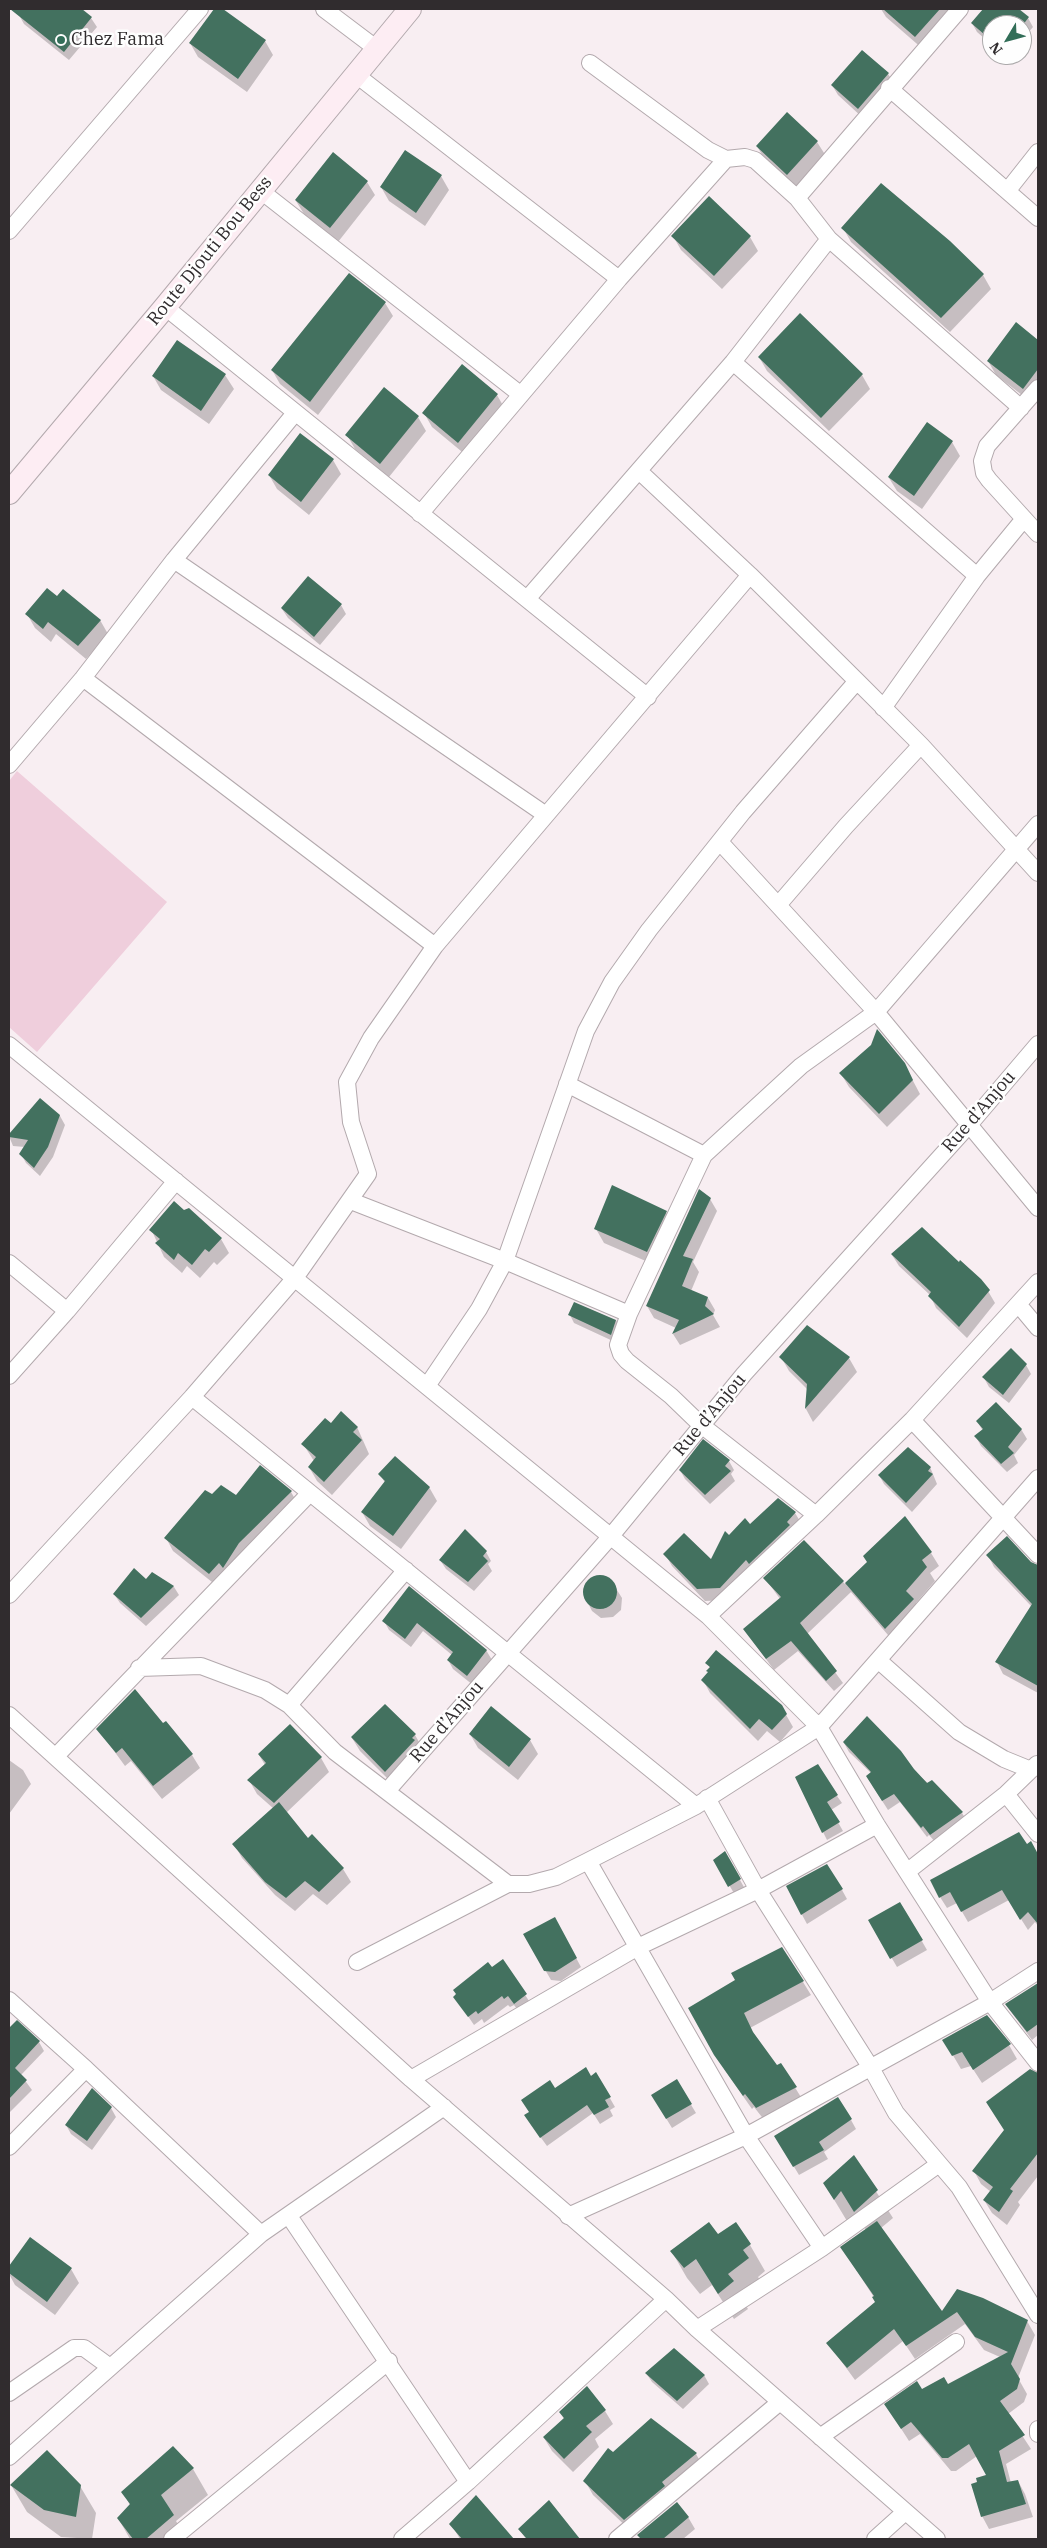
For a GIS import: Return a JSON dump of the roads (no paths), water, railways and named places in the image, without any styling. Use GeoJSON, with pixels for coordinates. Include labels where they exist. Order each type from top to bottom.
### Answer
{"type":"FeatureCollection","features":[{"type":"Feature","properties":{"kind":"main road","name":"Route Djouti Bou Bess"},"geometry":{"type":"LineString","coordinates":[[12,483],[165,307],[410,9]]}},
{"type":"Feature","properties":{"kind":"street"},"geometry":{"type":"LineString","coordinates":[[9,231],[200,9]]}},
{"type":"Feature","properties":{"kind":"street"},"geometry":{"type":"LineString","coordinates":[[324,9],[376,49]]}},
{"type":"Feature","properties":{"kind":"street"},"geometry":{"type":"LineString","coordinates":[[798,198],[889,88],[960,9]]}},
{"type":"Feature","properties":{"kind":"street"},"geometry":{"type":"LineString","coordinates":[[590,63],[687,137],[726,158],[745,157],[755,160],[798,198],[829,239],[1020,408]]}},
{"type":"Feature","properties":{"kind":"street"},"geometry":{"type":"LineString","coordinates":[[355,74],[619,279]]}},
{"type":"Feature","properties":{"kind":"street"},"geometry":{"type":"LineString","coordinates":[[889,88],[1038,218]]}},
{"type":"Feature","properties":{"kind":"street"},"geometry":{"type":"LineString","coordinates":[[1008,190],[1038,152]]}},
{"type":"Feature","properties":{"kind":"street"},"geometry":{"type":"LineString","coordinates":[[420,514],[520,394],[726,158]]}},
{"type":"Feature","properties":{"kind":"street"},"geometry":{"type":"LineString","coordinates":[[261,191],[520,394]]}},
{"type":"Feature","properties":{"kind":"street"},"geometry":{"type":"LineString","coordinates":[[526,598],[733,362],[829,239]]}},
{"type":"Feature","properties":{"kind":"street"},"geometry":{"type":"LineString","coordinates":[[165,307],[648,697]]}},
{"type":"Feature","properties":{"kind":"street"},"geometry":{"type":"LineString","coordinates":[[733,362],[977,576]]}},
{"type":"Feature","properties":{"kind":"street"},"geometry":{"type":"LineString","coordinates":[[1038,388],[986,446],[982,461],[984,473],[989,480],[1023,520],[1038,534]]}},
{"type":"Feature","properties":{"kind":"street"},"geometry":{"type":"LineString","coordinates":[[9,765],[83,678],[174,560],[295,413]]}},
{"type":"Feature","properties":{"kind":"street"},"geometry":{"type":"LineString","coordinates":[[639,471],[750,575],[884,708],[1038,873]]}},
{"type":"Feature","properties":{"kind":"street"},"geometry":{"type":"LineString","coordinates":[[884,708],[977,576],[1023,520]]}},
{"type":"Feature","properties":{"kind":"street"},"geometry":{"type":"LineString","coordinates":[[174,560],[546,815]]}},
{"type":"Feature","properties":{"kind":"street"},"geometry":{"type":"LineString","coordinates":[[9,1595],[192,1396],[295,1278],[351,1201],[368,1174],[351,1122],[347,1082],[371,1038],[435,946],[750,575]]}},
{"type":"Feature","properties":{"kind":"street"},"geometry":{"type":"LineString","coordinates":[[83,678],[435,946]]}},
{"type":"Feature","properties":{"kind":"street"},"geometry":{"type":"LineString","coordinates":[[427,1386],[479,1309],[506,1261],[567,1084],[597,1008],[622,966],[720,842],[857,681]]}},
{"type":"Feature","properties":{"kind":"street"},"geometry":{"type":"LineString","coordinates":[[779,904],[846,826],[920,745]]}},
{"type":"Feature","properties":{"kind":"street"},"geometry":{"type":"LineString","coordinates":[[816,1515],[700,1424],[621,1354],[618,1345],[629,1314],[704,1155],[801,1066],[876,1012],[1038,824]]}},
{"type":"Feature","properties":{"kind":"street"},"geometry":{"type":"LineString","coordinates":[[720,842],[779,904],[876,1012],[1038,1208]]}},
{"type":"Feature","properties":{"kind":"street","name":"Rue d’Anjou"},"geometry":{"type":"LineString","coordinates":[[388,1791],[507,1652],[611,1536],[700,1424],[969,1125],[1038,1044]]}},
{"type":"Feature","properties":{"kind":"street"},"geometry":{"type":"LineString","coordinates":[[9,1045],[708,1616],[819,1728],[877,1825],[990,2002],[1038,2063]]}},
{"type":"Feature","properties":{"kind":"street"},"geometry":{"type":"LineString","coordinates":[[567,1084],[704,1155]]}},
{"type":"Feature","properties":{"kind":"street"},"geometry":{"type":"LineString","coordinates":[[9,1376],[67,1311],[176,1181]]}},
{"type":"Feature","properties":{"kind":"street"},"geometry":{"type":"LineString","coordinates":[[351,1201],[506,1261],[629,1314]]}},
{"type":"Feature","properties":{"kind":"street"},"geometry":{"type":"LineString","coordinates":[[9,1262],[67,1311]]}},
{"type":"Feature","properties":{"kind":"street"},"geometry":{"type":"LineString","coordinates":[[708,1616],[816,1515],[912,1420],[1038,1282]]}},
{"type":"Feature","properties":{"kind":"street"},"geometry":{"type":"LineString","coordinates":[[1018,1304],[1038,1328]]}},
{"type":"Feature","properties":{"kind":"street"},"geometry":{"type":"LineString","coordinates":[[192,1396],[507,1652],[702,1802],[871,2068],[896,2113],[959,2188],[986,2228],[1038,2315]]}},
{"type":"Feature","properties":{"kind":"street"},"geometry":{"type":"LineString","coordinates":[[912,1420],[1038,1556]]}},
{"type":"Feature","properties":{"kind":"street"},"geometry":{"type":"LineString","coordinates":[[357,1962],[508,1884],[529,1884],[556,1876],[588,1861],[702,1802],[819,1728],[1038,1478]]}},
{"type":"Feature","properties":{"kind":"street"},"geometry":{"type":"LineString","coordinates":[[56,1756],[310,1493]]}},
{"type":"Feature","properties":{"kind":"street"},"geometry":{"type":"LineString","coordinates":[[289,1706],[406,1570]]}},
{"type":"Feature","properties":{"kind":"street"},"geometry":{"type":"LineString","coordinates":[[878,1660],[959,1732],[1004,1759],[1035,1766]]}},
{"type":"Feature","properties":{"kind":"street"},"geometry":{"type":"LineString","coordinates":[[139,1668],[200,1666],[266,1690],[289,1706],[335,1752],[508,1884]]}},
{"type":"Feature","properties":{"kind":"street"},"geometry":{"type":"LineString","coordinates":[[9,1715],[56,1756],[267,1952],[568,2216],[666,2299],[697,2329],[937,2539]]}},
{"type":"Feature","properties":{"kind":"street"},"geometry":{"type":"LineString","coordinates":[[908,1871],[1006,1794],[1035,1766]]}},
{"type":"Feature","properties":{"kind":"street"},"geometry":{"type":"LineString","coordinates":[[1006,1794],[1038,1834]]}},
{"type":"Feature","properties":{"kind":"street"},"geometry":{"type":"LineString","coordinates":[[411,2079],[638,1947],[758,1890],[877,1825]]}},
{"type":"Feature","properties":{"kind":"street"},"geometry":{"type":"LineString","coordinates":[[588,1861],[746,2136],[822,2248]]}},
{"type":"Feature","properties":{"kind":"street"},"geometry":{"type":"LineString","coordinates":[[568,2216],[746,2136],[990,2002],[1038,1971]]}},
{"type":"Feature","properties":{"kind":"street"},"geometry":{"type":"LineString","coordinates":[[9,2000],[86,2069],[262,2234]]}},
{"type":"Feature","properties":{"kind":"street"},"geometry":{"type":"LineString","coordinates":[[9,2147],[86,2069]]}},
{"type":"Feature","properties":{"kind":"street"},"geometry":{"type":"LineString","coordinates":[[9,2456],[262,2234],[444,2107]]}},
{"type":"Feature","properties":{"kind":"street"},"geometry":{"type":"LineString","coordinates":[[697,2329],[822,2248],[939,2164]]}},
{"type":"Feature","properties":{"kind":"street"},"geometry":{"type":"LineString","coordinates":[[289,2216],[389,2361],[468,2482]]}},
{"type":"Feature","properties":{"kind":"street"},"geometry":{"type":"LineString","coordinates":[[402,2539],[468,2482],[666,2299]]}},
{"type":"Feature","properties":{"kind":"street"},"geometry":{"type":"LineString","coordinates":[[820,2437],[956,2342]]}},
{"type":"Feature","properties":{"kind":"street"},"geometry":{"type":"LineString","coordinates":[[10,2389],[74,2348],[84,2348],[110,2367]]}},
{"type":"Feature","properties":{"kind":"street"},"geometry":{"type":"LineString","coordinates":[[172,2539],[389,2361]]}},
{"type":"Feature","properties":{"kind":"street"},"geometry":{"type":"LineString","coordinates":[[617,2539],[780,2402]]}},
{"type":"Feature","properties":{"kind":"street"},"geometry":{"type":"LineString","coordinates":[[875,2539],[905,2512]]}},
{"type":"Feature","properties":{"kind":"place","name":"Chez Fama"},"geometry":{"type":"Point","coordinates":[61,40]}}]}
